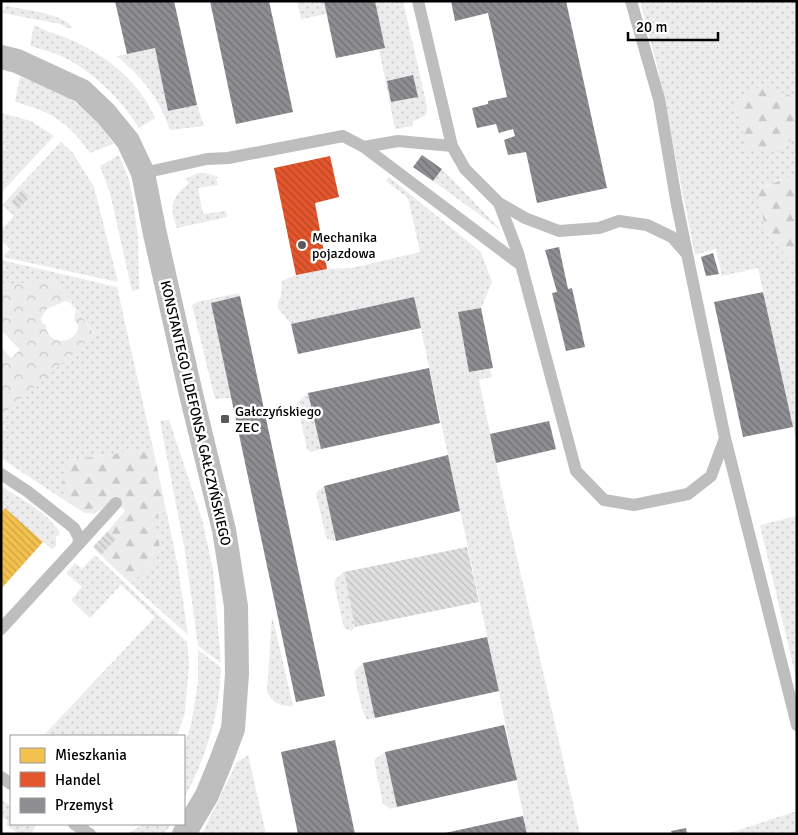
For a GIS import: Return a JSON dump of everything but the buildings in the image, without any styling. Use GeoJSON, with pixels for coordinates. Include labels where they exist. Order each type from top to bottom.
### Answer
{"type":"FeatureCollection","features":[{"type":"Feature","properties":{"kind":"street","name":"KONSTANTEGO ILDEFONSA GAŁCZYŃSKIEGO"},"geometry":{"type":"LineString","coordinates":[[1,57],[17,61],[82,91],[106,114],[128,141],[143,174],[191,394],[224,530],[236,606],[237,674],[233,729],[222,762],[207,795],[184,834]]}},
{"type":"Feature","properties":{"kind":"lane"},"geometry":{"type":"LineString","coordinates":[[418,1],[452,146],[465,169],[499,203],[525,218],[559,231],[599,228],[619,221],[647,225],[672,237],[687,254]]}},
{"type":"Feature","properties":{"kind":"lane"},"geometry":{"type":"LineString","coordinates":[[631,1],[659,99],[687,254],[724,438],[797,725]]}},
{"type":"Feature","properties":{"kind":"lane"},"geometry":{"type":"LineString","coordinates":[[143,174],[207,159],[228,158],[343,136],[364,147],[521,264]]}},
{"type":"Feature","properties":{"kind":"lane"},"geometry":{"type":"LineString","coordinates":[[364,147],[398,141],[452,146]]}},
{"type":"Feature","properties":{"kind":"lane"},"geometry":{"type":"LineString","coordinates":[[499,203],[521,264],[576,471],[604,500],[634,505],[688,494],[711,476],[724,438]]}},
{"type":"Feature","properties":{"kind":"lane"},"geometry":{"type":"LineString","coordinates":[[1,474],[74,528],[79,538],[78,546]]}},
{"type":"Feature","properties":{"kind":"lane"},"geometry":{"type":"LineString","coordinates":[[1,630],[116,503]]}},
{"type":"Feature","properties":{"kind":"lane"},"geometry":{"type":"LineString","coordinates":[[76,825],[90,834]]}},
{"type":"Feature","properties":{"kind":"green space"},"geometry":{"type":"Polygon","coordinates":[[[297,1],[324,1],[327,14],[301,19],[297,1]]]}},
{"type":"Feature","properties":{"kind":"green space"},"geometry":{"type":"Polygon","coordinates":[[[375,1],[403,1],[427,106],[426,115],[412,122],[413,126],[395,129],[379,49],[385,48],[375,1]]]}},
{"type":"Feature","properties":{"kind":"green space"},"geometry":{"type":"Polygon","coordinates":[[[640,1],[797,1],[797,251],[781,179],[757,190],[766,232],[789,260],[797,264],[797,434],[795,436],[758,268],[722,276],[716,249],[695,255],[658,69],[640,1]]]}},
{"type":"Feature","properties":{"kind":"green space"},"geometry":{"type":"Polygon","coordinates":[[[7,6],[52,15],[67,22],[72,27],[70,29],[60,24],[3,13],[7,6]]]}},
{"type":"Feature","properties":{"kind":"green space"},"geometry":{"type":"Polygon","coordinates":[[[34,25],[83,45],[108,61],[131,81],[140,92],[155,118],[139,128],[123,106],[94,77],[59,55],[30,46],[34,25]]]}},
{"type":"Feature","properties":{"kind":"green space"},"geometry":{"type":"Polygon","coordinates":[[[155,48],[168,111],[197,105],[204,126],[170,130],[160,107],[149,89],[135,72],[117,56],[155,48]]]}},
{"type":"Feature","properties":{"kind":"green space"},"geometry":{"type":"Polygon","coordinates":[[[20,77],[49,87],[74,101],[95,119],[113,144],[90,153],[67,126],[49,114],[15,102],[20,77]]]}},
{"type":"Feature","properties":{"kind":"green space"},"geometry":{"type":"Polygon","coordinates":[[[761,85],[796,98],[797,135],[776,152],[747,149],[735,103],[761,85]]]}},
{"type":"Feature","properties":{"kind":"green space"},"geometry":{"type":"Polygon","coordinates":[[[1,113],[31,121],[54,136],[1,193],[1,113]]]}},
{"type":"Feature","properties":{"kind":"green space"},"geometry":{"type":"Polygon","coordinates":[[[61,142],[73,153],[94,187],[118,282],[3,257],[10,249],[1,240],[1,230],[14,216],[2,205],[61,142]]]}},
{"type":"Feature","properties":{"kind":"green space"},"geometry":{"type":"Polygon","coordinates":[[[119,155],[129,179],[138,237],[139,289],[132,291],[110,193],[100,166],[119,155]]]}},
{"type":"Feature","properties":{"kind":"green space"},"geometry":{"type":"Polygon","coordinates":[[[442,169],[502,231],[433,181],[442,169]]]}},
{"type":"Feature","properties":{"kind":"green space"},"geometry":{"type":"Polygon","coordinates":[[[198,173],[206,173],[218,177],[216,179],[218,185],[198,188],[203,214],[226,211],[227,217],[177,228],[173,214],[173,203],[178,193],[189,183],[185,179],[198,173]]]}},
{"type":"Feature","properties":{"kind":"green space"},"geometry":{"type":"Polygon","coordinates":[[[389,177],[481,252],[492,282],[481,308],[458,312],[469,372],[490,369],[492,377],[479,380],[503,496],[580,834],[527,834],[499,691],[414,297],[291,324],[278,308],[282,281],[296,275],[327,269],[352,268],[420,252],[408,198],[386,181],[389,177]]]}},
{"type":"Feature","properties":{"kind":"green space"},"geometry":{"type":"Polygon","coordinates":[[[788,177],[797,178],[797,264],[789,260],[766,232],[757,190],[788,177]]]}},
{"type":"Feature","properties":{"kind":"green space"},"geometry":{"type":"Polygon","coordinates":[[[1,260],[117,287],[153,448],[71,460],[63,491],[67,502],[1,458],[1,416],[95,334],[54,279],[1,287],[1,260]]]}},
{"type":"Feature","properties":{"kind":"green space"},"geometry":{"type":"Polygon","coordinates":[[[54,279],[95,335],[1,416],[1,347],[11,358],[20,350],[1,330],[1,287],[54,279]],[[65,301],[47,309],[41,318],[42,323],[46,325],[47,332],[56,340],[68,340],[77,332],[78,325],[74,320],[76,310],[69,302],[65,301]]]}},
{"type":"Feature","properties":{"kind":"green space"},"geometry":{"type":"Polygon","coordinates":[[[239,293],[240,296],[211,303],[231,398],[215,399],[192,305],[197,302],[239,293]]]}},
{"type":"Feature","properties":{"kind":"green space"},"geometry":{"type":"Polygon","coordinates":[[[308,393],[321,449],[311,452],[307,449],[297,403],[308,393]]]}},
{"type":"Feature","properties":{"kind":"green space"},"geometry":{"type":"Polygon","coordinates":[[[169,420],[202,519],[213,569],[221,663],[198,646],[185,551],[160,421],[169,420]]]}},
{"type":"Feature","properties":{"kind":"green space"},"geometry":{"type":"Polygon","coordinates":[[[153,448],[166,510],[153,520],[159,543],[156,559],[131,584],[101,555],[115,539],[108,531],[125,511],[116,503],[106,506],[94,514],[85,513],[67,502],[63,491],[64,473],[71,460],[153,448]]]}},
{"type":"Feature","properties":{"kind":"green space"},"geometry":{"type":"Polygon","coordinates":[[[1,486],[34,507],[50,520],[60,534],[56,537],[56,546],[52,549],[6,509],[1,513],[1,486]]]}},
{"type":"Feature","properties":{"kind":"green space"},"geometry":{"type":"Polygon","coordinates":[[[324,486],[336,541],[329,540],[326,537],[316,493],[324,486]]]}},
{"type":"Feature","properties":{"kind":"green space"},"geometry":{"type":"Polygon","coordinates":[[[166,510],[178,567],[188,635],[131,584],[152,565],[159,538],[152,520],[166,510]]]}},
{"type":"Feature","properties":{"kind":"green space"},"geometry":{"type":"Polygon","coordinates":[[[797,516],[797,682],[760,525],[797,516]]]}},
{"type":"Feature","properties":{"kind":"green space"},"geometry":{"type":"Polygon","coordinates":[[[95,555],[187,642],[189,664],[185,713],[177,735],[44,735],[155,617],[121,585],[90,618],[71,600],[82,587],[66,573],[75,563],[82,569],[95,555]]]}},
{"type":"Feature","properties":{"kind":"green space"},"geometry":{"type":"Polygon","coordinates":[[[344,572],[355,627],[351,631],[344,628],[334,583],[344,572]]]}},
{"type":"Feature","properties":{"kind":"green space"},"geometry":{"type":"Polygon","coordinates":[[[272,615],[293,706],[278,704],[267,692],[272,615]]]}},
{"type":"Feature","properties":{"kind":"green space"},"geometry":{"type":"Polygon","coordinates":[[[198,650],[221,667],[220,684],[215,718],[210,735],[199,767],[185,797],[185,743],[191,725],[198,682],[198,650]]]}},
{"type":"Feature","properties":{"kind":"green space"},"geometry":{"type":"Polygon","coordinates":[[[363,663],[375,718],[368,720],[361,705],[354,672],[363,663]]]}},
{"type":"Feature","properties":{"kind":"green space"},"geometry":{"type":"Polygon","coordinates":[[[385,752],[397,807],[391,809],[383,804],[374,760],[385,752]]]}},
{"type":"Feature","properties":{"kind":"green space"},"geometry":{"type":"Polygon","coordinates":[[[248,755],[266,834],[202,834],[237,762],[248,755]]]}},
{"type":"Feature","properties":{"kind":"green space"},"geometry":{"type":"Polygon","coordinates":[[[1,800],[10,805],[10,825],[36,825],[31,834],[19,834],[6,825],[8,821],[1,817],[1,800]]]}},
{"type":"Feature","properties":{"kind":"green space"},"geometry":{"type":"Polygon","coordinates":[[[797,811],[797,834],[726,834],[797,811]]]}},
{"type":"Feature","properties":{"kind":"green space"},"geometry":{"type":"Polygon","coordinates":[[[142,825],[170,825],[164,834],[128,834],[142,825]]]}},
{"type":"Feature","properties":{"kind":"place","name":"Mechanika pojazdowa"},"geometry":{"type":"Point","coordinates":[302,245]}},
{"type":"Feature","properties":{"kind":"place","name":"Gałczyńskiego ZEC"},"geometry":{"type":"Point","coordinates":[225,419]}}]}
